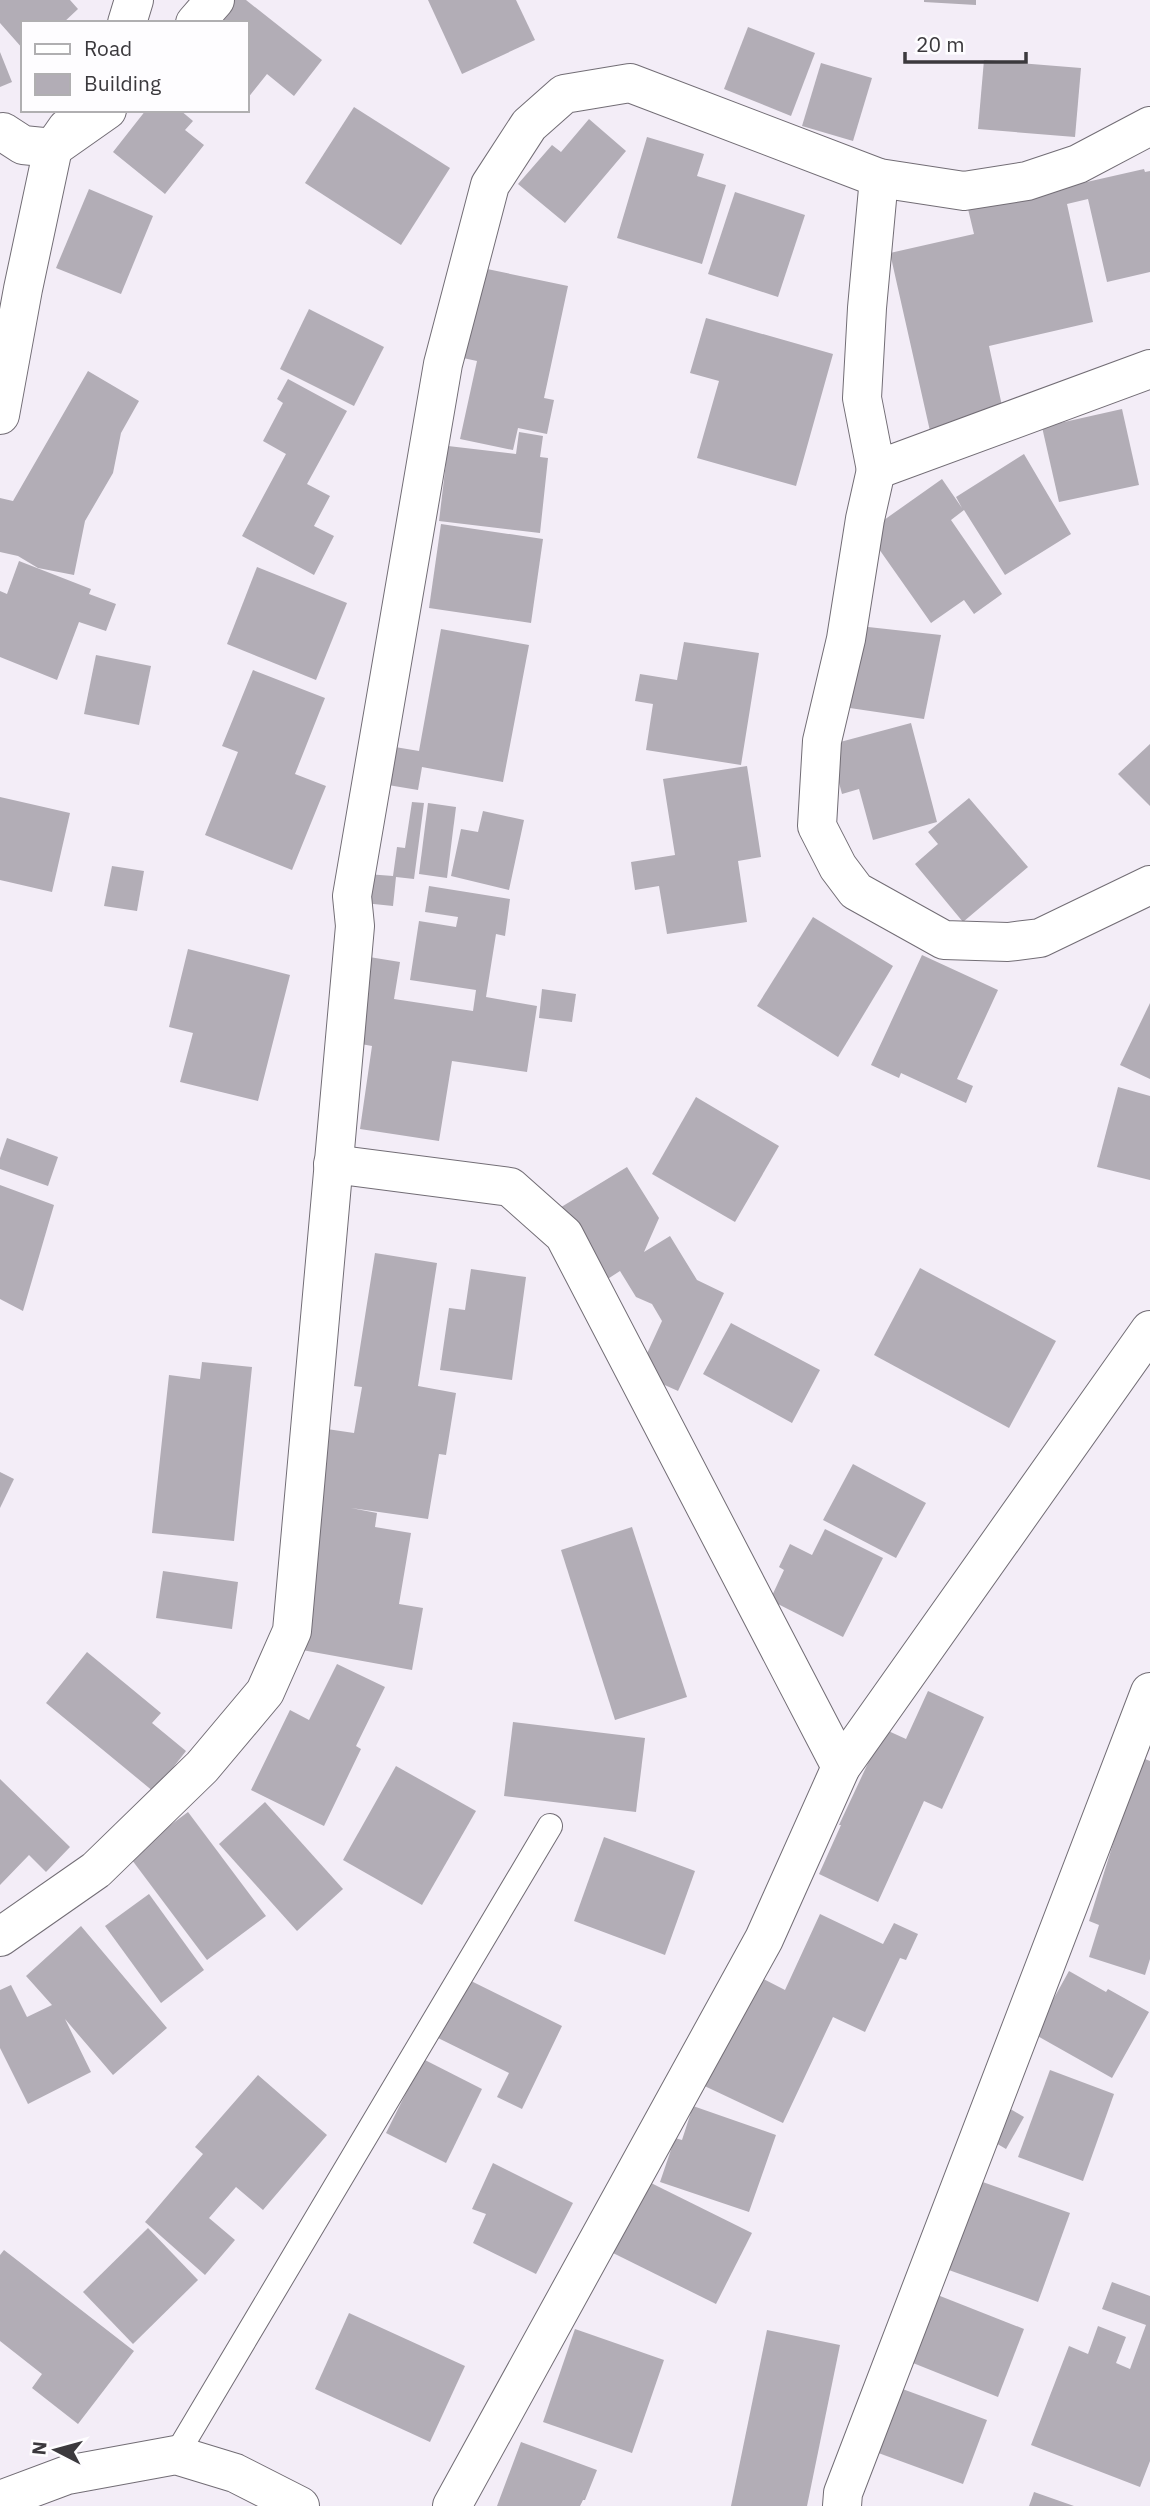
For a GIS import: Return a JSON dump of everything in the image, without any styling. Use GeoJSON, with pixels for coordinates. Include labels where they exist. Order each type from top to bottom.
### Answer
{"type":"FeatureCollection","features":[{"type":"Feature","properties":{"kind":"street"},"geometry":{"type":"LineString","coordinates":[[128,21],[134,0]]}},
{"type":"Feature","properties":{"kind":"street"},"geometry":{"type":"LineString","coordinates":[[197,21],[215,0]]}},
{"type":"Feature","properties":{"kind":"street"},"geometry":{"type":"LineString","coordinates":[[0,1937],[96,1870],[202,1767],[265,1692],[292,1631],[355,926],[352,896],[443,364],[490,186],[529,125],[564,94],[630,83],[879,178],[964,191],[1027,181],[1078,164],[1150,126]]}},
{"type":"Feature","properties":{"kind":"street"},"geometry":{"type":"LineString","coordinates":[[0,415],[53,148],[78,112]]}},
{"type":"Feature","properties":{"kind":"street"},"geometry":{"type":"LineString","coordinates":[[0,132],[23,145],[53,148],[104,112]]}},
{"type":"Feature","properties":{"kind":"street"},"geometry":{"type":"LineString","coordinates":[[879,178],[862,398],[876,470],[865,519],[846,639],[822,741],[817,826],[838,867],[856,891],[944,940],[1008,942],[1040,938],[1150,885]]}},
{"type":"Feature","properties":{"kind":"street"},"geometry":{"type":"LineString","coordinates":[[876,470],[1150,369]]}},
{"type":"Feature","properties":{"kind":"street"},"geometry":{"type":"LineString","coordinates":[[333,1164],[510,1187],[564,1236],[841,1767]]}},
{"type":"Feature","properties":{"kind":"street"},"geometry":{"type":"LineString","coordinates":[[452,2506],[764,1940],[841,1767],[1150,1330]]}},
{"type":"Feature","properties":{"kind":"street"},"geometry":{"type":"LineString","coordinates":[[842,2506],[843,2493],[1150,1692]]}},
{"type":"Feature","properties":{"kind":"street"},"geometry":{"type":"LineString","coordinates":[[0,2500],[67,2475],[176,2455],[235,2473],[300,2506]]}},
{"type":"Feature","properties":{"kind":"lane"},"geometry":{"type":"LineString","coordinates":[[176,2455],[550,1826]]}},
{"type":"Feature","properties":{"kind":"building"},"geometry":{"type":"Polygon","coordinates":[[[0,0],[70,0],[78,9],[65,21],[21,21],[21,47],[0,23],[0,0]]]}},
{"type":"Feature","properties":{"kind":"building"},"geometry":{"type":"Polygon","coordinates":[[[226,0],[246,0],[322,60],[294,96],[267,74],[248,98],[248,21],[210,21],[226,0]]]}},
{"type":"Feature","properties":{"kind":"building"},"geometry":{"type":"Polygon","coordinates":[[[428,0],[516,0],[535,40],[462,74],[428,0]]]}},
{"type":"Feature","properties":{"kind":"building"},"geometry":{"type":"Polygon","coordinates":[[[976,0],[976,5],[924,2],[976,0]]]}},
{"type":"Feature","properties":{"kind":"building"},"geometry":{"type":"Polygon","coordinates":[[[748,27],[815,53],[791,116],[724,89],[748,27]]]}},
{"type":"Feature","properties":{"kind":"building"},"geometry":{"type":"Polygon","coordinates":[[[0,52],[12,82],[0,87],[0,52]]]}},
{"type":"Feature","properties":{"kind":"building"},"geometry":{"type":"Polygon","coordinates":[[[984,60],[1081,68],[1075,137],[978,129],[984,60]]]}},
{"type":"Feature","properties":{"kind":"building"},"geometry":{"type":"Polygon","coordinates":[[[821,63],[872,78],[853,141],[802,126],[821,63]]]}},
{"type":"Feature","properties":{"kind":"building"},"geometry":{"type":"Polygon","coordinates":[[[354,107],[450,168],[401,245],[305,183],[354,107]]]}},
{"type":"Feature","properties":{"kind":"building"},"geometry":{"type":"Polygon","coordinates":[[[144,112],[182,112],[193,121],[185,130],[204,145],[165,194],[113,152],[144,112]]]}},
{"type":"Feature","properties":{"kind":"building"},"geometry":{"type":"Polygon","coordinates":[[[589,119],[626,151],[565,223],[518,184],[552,145],[561,152],[589,119]]]}},
{"type":"Feature","properties":{"kind":"building"},"geometry":{"type":"Polygon","coordinates":[[[647,137],[704,154],[697,176],[726,185],[702,264],[617,238],[647,137]]]}},
{"type":"Feature","properties":{"kind":"building"},"geometry":{"type":"Polygon","coordinates":[[[1144,169],[1145,172],[1150,171],[1150,272],[1107,282],[1088,199],[1067,204],[1093,322],[989,346],[1004,415],[930,431],[890,253],[974,234],[968,209],[1144,169]]]}},
{"type":"Feature","properties":{"kind":"building"},"geometry":{"type":"Polygon","coordinates":[[[89,189],[153,216],[121,294],[56,268],[89,189]]]}},
{"type":"Feature","properties":{"kind":"building"},"geometry":{"type":"Polygon","coordinates":[[[735,192],[805,215],[778,297],[708,274],[735,192]]]}},
{"type":"Feature","properties":{"kind":"building"},"geometry":{"type":"Polygon","coordinates":[[[468,265],[568,286],[544,398],[554,400],[547,434],[518,428],[513,450],[460,439],[477,361],[449,355],[468,265]]]}},
{"type":"Feature","properties":{"kind":"building"},"geometry":{"type":"Polygon","coordinates":[[[309,309],[384,347],[354,406],[280,369],[309,309]]]}},
{"type":"Feature","properties":{"kind":"building"},"geometry":{"type":"Polygon","coordinates":[[[706,318],[833,354],[796,486],[697,458],[719,381],[690,373],[706,318]]]}},
{"type":"Feature","properties":{"kind":"building"},"geometry":{"type":"Polygon","coordinates":[[[88,371],[139,401],[121,433],[113,473],[85,521],[74,575],[38,568],[18,556],[0,552],[0,498],[13,501],[88,371]]]}},
{"type":"Feature","properties":{"kind":"building"},"geometry":{"type":"Polygon","coordinates":[[[288,379],[347,411],[307,484],[330,496],[314,526],[334,536],[314,575],[242,536],[286,454],[263,441],[283,403],[277,399],[288,379]]]}},
{"type":"Feature","properties":{"kind":"building"},"geometry":{"type":"Polygon","coordinates":[[[1122,409],[1139,485],[1059,502],[1042,427],[1122,409]]]}},
{"type":"Feature","properties":{"kind":"building"},"geometry":{"type":"Polygon","coordinates":[[[519,432],[543,436],[540,457],[548,458],[540,533],[439,521],[448,446],[516,454],[519,432]]]}},
{"type":"Feature","properties":{"kind":"building"},"geometry":{"type":"Polygon","coordinates":[[[1024,454],[1071,534],[1005,575],[964,510],[951,520],[1002,594],[974,614],[964,600],[931,623],[867,532],[942,479],[962,508],[956,497],[1024,454]]]}},
{"type":"Feature","properties":{"kind":"building"},"geometry":{"type":"Polygon","coordinates":[[[441,524],[543,539],[531,623],[429,608],[441,524]]]}},
{"type":"Feature","properties":{"kind":"building"},"geometry":{"type":"Polygon","coordinates":[[[19,561],[91,589],[89,594],[116,604],[106,631],[79,622],[57,680],[0,657],[0,591],[7,594],[19,561]]]}},
{"type":"Feature","properties":{"kind":"building"},"geometry":{"type":"Polygon","coordinates":[[[257,567],[347,603],[316,680],[227,644],[257,567]]]}},
{"type":"Feature","properties":{"kind":"building"},"geometry":{"type":"Polygon","coordinates":[[[859,626],[941,635],[924,719],[843,707],[859,626]]]}},
{"type":"Feature","properties":{"kind":"building"},"geometry":{"type":"Polygon","coordinates":[[[441,629],[529,645],[503,782],[422,767],[418,790],[376,783],[383,745],[419,751],[441,629]]]}},
{"type":"Feature","properties":{"kind":"building"},"geometry":{"type":"Polygon","coordinates":[[[684,642],[759,653],[741,765],[646,750],[653,704],[635,701],[640,674],[677,680],[684,642]]]}},
{"type":"Feature","properties":{"kind":"building"},"geometry":{"type":"Polygon","coordinates":[[[96,655],[151,666],[139,725],[84,714],[96,655]]]}},
{"type":"Feature","properties":{"kind":"building"},"geometry":{"type":"Polygon","coordinates":[[[253,670],[325,698],[295,774],[326,786],[292,870],[205,835],[238,752],[222,746],[253,670]]]}},
{"type":"Feature","properties":{"kind":"building"},"geometry":{"type":"Polygon","coordinates":[[[911,723],[937,822],[873,840],[859,789],[842,794],[829,745],[911,723]]]}},
{"type":"Feature","properties":{"kind":"building"},"geometry":{"type":"Polygon","coordinates":[[[1150,744],[1150,806],[1118,774],[1150,744]]]}},
{"type":"Feature","properties":{"kind":"building"},"geometry":{"type":"Polygon","coordinates":[[[747,766],[761,857],[738,861],[747,922],[667,934],[659,886],[635,890],[631,862],[675,855],[663,779],[747,766]]]}},
{"type":"Feature","properties":{"kind":"building"},"geometry":{"type":"Polygon","coordinates":[[[0,797],[70,813],[52,892],[0,880],[0,797]]]}},
{"type":"Feature","properties":{"kind":"building"},"geometry":{"type":"Polygon","coordinates":[[[969,798],[1028,867],[963,922],[915,864],[938,844],[928,832],[969,798]]]}},
{"type":"Feature","properties":{"kind":"building"},"geometry":{"type":"Polygon","coordinates":[[[412,802],[424,803],[414,879],[396,877],[393,906],[364,903],[367,874],[393,876],[397,847],[405,848],[412,802]]]}},
{"type":"Feature","properties":{"kind":"building"},"geometry":{"type":"Polygon","coordinates":[[[428,803],[456,807],[447,878],[419,874],[428,803]]]}},
{"type":"Feature","properties":{"kind":"building"},"geometry":{"type":"Polygon","coordinates":[[[483,811],[524,820],[509,890],[451,876],[461,829],[478,832],[483,811]]]}},
{"type":"Feature","properties":{"kind":"building"},"geometry":{"type":"Polygon","coordinates":[[[112,866],[144,871],[137,911],[104,906],[112,866]]]}},
{"type":"Feature","properties":{"kind":"building"},"geometry":{"type":"Polygon","coordinates":[[[429,886],[510,899],[505,936],[496,934],[486,997],[537,1006],[527,1072],[452,1061],[439,1141],[360,1129],[372,1046],[350,1042],[363,956],[400,962],[394,999],[473,1011],[476,990],[410,980],[419,921],[456,927],[458,917],[425,912],[429,886]]]}},
{"type":"Feature","properties":{"kind":"building"},"geometry":{"type":"Polygon","coordinates":[[[813,917],[893,966],[838,1057],[757,1006],[813,917]]]}},
{"type":"Feature","properties":{"kind":"building"},"geometry":{"type":"Polygon","coordinates":[[[188,949],[290,975],[258,1101],[180,1082],[193,1033],[169,1027],[188,949]]]}},
{"type":"Feature","properties":{"kind":"building"},"geometry":{"type":"Polygon","coordinates":[[[922,955],[998,990],[957,1079],[973,1086],[966,1103],[901,1073],[899,1078],[871,1065],[922,955]]]}},
{"type":"Feature","properties":{"kind":"building"},"geometry":{"type":"Polygon","coordinates":[[[542,989],[576,994],[572,1022],[539,1018],[542,989]]]}},
{"type":"Feature","properties":{"kind":"building"},"geometry":{"type":"Polygon","coordinates":[[[1150,1003],[1150,1079],[1120,1065],[1150,1003]]]}},
{"type":"Feature","properties":{"kind":"building"},"geometry":{"type":"Polygon","coordinates":[[[1118,1087],[1150,1096],[1150,1180],[1097,1167],[1118,1087]]]}},
{"type":"Feature","properties":{"kind":"building"},"geometry":{"type":"Polygon","coordinates":[[[696,1097],[779,1146],[735,1222],[652,1174],[696,1097]]]}},
{"type":"Feature","properties":{"kind":"building"},"geometry":{"type":"Polygon","coordinates":[[[7,1138],[58,1157],[48,1186],[0,1169],[0,1158],[7,1138]]]}},
{"type":"Feature","properties":{"kind":"building"},"geometry":{"type":"Polygon","coordinates":[[[627,1167],[659,1218],[644,1252],[670,1236],[697,1280],[724,1293],[678,1391],[638,1373],[662,1321],[652,1304],[636,1297],[620,1271],[603,1282],[558,1209],[627,1167]]]}},
{"type":"Feature","properties":{"kind":"building"},"geometry":{"type":"Polygon","coordinates":[[[0,1185],[54,1205],[23,1311],[0,1299],[0,1185]]]}},
{"type":"Feature","properties":{"kind":"building"},"geometry":{"type":"Polygon","coordinates":[[[375,1253],[437,1263],[418,1386],[456,1393],[446,1455],[439,1454],[428,1519],[351,1508],[377,1513],[375,1527],[411,1533],[399,1604],[423,1608],[412,1670],[291,1648],[327,1429],[354,1433],[362,1387],[354,1386],[375,1253]]]}},
{"type":"Feature","properties":{"kind":"building"},"geometry":{"type":"Polygon","coordinates":[[[920,1268],[1056,1341],[1009,1428],[874,1355],[920,1268]]]}},
{"type":"Feature","properties":{"kind":"building"},"geometry":{"type":"Polygon","coordinates":[[[471,1269],[526,1277],[512,1380],[440,1370],[449,1308],[465,1310],[471,1269]]]}},
{"type":"Feature","properties":{"kind":"building"},"geometry":{"type":"Polygon","coordinates":[[[731,1323],[820,1370],[792,1423],[703,1374],[731,1323]]]}},
{"type":"Feature","properties":{"kind":"building"},"geometry":{"type":"Polygon","coordinates":[[[202,1362],[252,1367],[234,1541],[152,1533],[169,1375],[200,1379],[202,1362]]]}},
{"type":"Feature","properties":{"kind":"building"},"geometry":{"type":"Polygon","coordinates":[[[853,1464],[926,1503],[896,1558],[823,1520],[853,1464]]]}},
{"type":"Feature","properties":{"kind":"building"},"geometry":{"type":"Polygon","coordinates":[[[0,1472],[14,1479],[0,1508],[0,1472]]]}},
{"type":"Feature","properties":{"kind":"building"},"geometry":{"type":"Polygon","coordinates":[[[632,1527],[687,1697],[615,1720],[561,1550],[632,1527]]]}},
{"type":"Feature","properties":{"kind":"building"},"geometry":{"type":"Polygon","coordinates":[[[825,1529],[883,1558],[843,1637],[770,1600],[784,1570],[779,1567],[790,1544],[812,1555],[825,1529]]]}},
{"type":"Feature","properties":{"kind":"building"},"geometry":{"type":"Polygon","coordinates":[[[163,1571],[238,1582],[232,1629],[156,1618],[163,1571]]]}},
{"type":"Feature","properties":{"kind":"building"},"geometry":{"type":"Polygon","coordinates":[[[87,1652],[161,1713],[152,1723],[186,1751],[154,1792],[46,1703],[87,1652]]]}},
{"type":"Feature","properties":{"kind":"building"},"geometry":{"type":"Polygon","coordinates":[[[337,1664],[385,1687],[356,1746],[361,1749],[324,1826],[251,1790],[290,1710],[309,1720],[337,1664]]]}},
{"type":"Feature","properties":{"kind":"building"},"geometry":{"type":"Polygon","coordinates":[[[928,1691],[984,1717],[942,1809],[924,1801],[878,1902],[819,1874],[884,1729],[906,1739],[928,1691]]]}},
{"type":"Feature","properties":{"kind":"building"},"geometry":{"type":"Polygon","coordinates":[[[513,1722],[645,1738],[636,1812],[504,1796],[513,1722]]]}},
{"type":"Feature","properties":{"kind":"building"},"geometry":{"type":"Polygon","coordinates":[[[1140,1757],[1150,1761],[1150,1959],[1145,1975],[1089,1957],[1099,1925],[1089,1921],[1140,1757]]]}},
{"type":"Feature","properties":{"kind":"building"},"geometry":{"type":"Polygon","coordinates":[[[396,1766],[476,1811],[422,1905],[343,1860],[396,1766]]]}},
{"type":"Feature","properties":{"kind":"building"},"geometry":{"type":"Polygon","coordinates":[[[0,1779],[70,1847],[46,1872],[29,1855],[0,1885],[0,1779]]]}},
{"type":"Feature","properties":{"kind":"building"},"geometry":{"type":"Polygon","coordinates":[[[265,1802],[343,1889],[297,1931],[219,1844],[265,1802]]]}},
{"type":"Feature","properties":{"kind":"building"},"geometry":{"type":"Polygon","coordinates":[[[188,1812],[266,1916],[207,1960],[129,1856],[188,1812]]]}},
{"type":"Feature","properties":{"kind":"building"},"geometry":{"type":"Polygon","coordinates":[[[604,1837],[695,1871],[665,1955],[574,1921],[604,1837]]]}},
{"type":"Feature","properties":{"kind":"building"},"geometry":{"type":"Polygon","coordinates":[[[149,1894],[204,1970],[161,2003],[105,1926],[149,1894]]]}},
{"type":"Feature","properties":{"kind":"building"},"geometry":{"type":"Polygon","coordinates":[[[820,1914],[883,1944],[894,1923],[918,1934],[906,1960],[900,1958],[865,2032],[833,2017],[783,2123],[696,2082],[748,1971],[785,1990],[820,1914]]]}},
{"type":"Feature","properties":{"kind":"building"},"geometry":{"type":"Polygon","coordinates":[[[81,1926],[167,2028],[113,2075],[65,2019],[91,2072],[28,2104],[0,2048],[0,1990],[11,1985],[27,2017],[52,2005],[26,1976],[81,1926]]]}},
{"type":"Feature","properties":{"kind":"building"},"geometry":{"type":"Polygon","coordinates":[[[1069,1971],[1149,2012],[1112,2078],[1034,2034],[1069,1971]]]}},
{"type":"Feature","properties":{"kind":"building"},"geometry":{"type":"Polygon","coordinates":[[[463,1977],[562,2026],[522,2109],[497,2097],[509,2073],[434,2036],[463,1977]]]}},
{"type":"Feature","properties":{"kind":"building"},"geometry":{"type":"Polygon","coordinates":[[[423,2059],[482,2089],[446,2163],[386,2133],[423,2059]]]}},
{"type":"Feature","properties":{"kind":"building"},"geometry":{"type":"Polygon","coordinates":[[[1050,2070],[1114,2094],[1083,2181],[1018,2157],[1050,2070]]]}},
{"type":"Feature","properties":{"kind":"building"},"geometry":{"type":"Polygon","coordinates":[[[258,2075],[327,2135],[263,2210],[236,2187],[209,2218],[235,2240],[205,2275],[145,2222],[203,2154],[195,2147],[258,2075]]]}},
{"type":"Feature","properties":{"kind":"building"},"geometry":{"type":"Polygon","coordinates":[[[693,2106],[776,2135],[749,2212],[660,2182],[675,2138],[682,2140],[693,2106]]]}},
{"type":"Feature","properties":{"kind":"building"},"geometry":{"type":"Polygon","coordinates":[[[1007,2107],[1024,2117],[1006,2149],[989,2139],[1007,2107]]]}},
{"type":"Feature","properties":{"kind":"building"},"geometry":{"type":"Polygon","coordinates":[[[493,2163],[573,2203],[536,2274],[473,2243],[486,2214],[472,2209],[493,2163]]]}},
{"type":"Feature","properties":{"kind":"building"},"geometry":{"type":"Polygon","coordinates":[[[977,2180],[1070,2213],[1038,2302],[946,2269],[977,2180]]]}},
{"type":"Feature","properties":{"kind":"building"},"geometry":{"type":"Polygon","coordinates":[[[649,2182],[752,2233],[716,2304],[613,2253],[649,2182]]]}},
{"type":"Feature","properties":{"kind":"building"},"geometry":{"type":"Polygon","coordinates":[[[148,2228],[198,2280],[133,2344],[83,2292],[148,2228]]]}},
{"type":"Feature","properties":{"kind":"building"},"geometry":{"type":"Polygon","coordinates":[[[4,2250],[134,2351],[78,2424],[32,2388],[42,2374],[0,2341],[0,2255],[4,2250]]]}},
{"type":"Feature","properties":{"kind":"building"},"geometry":{"type":"Polygon","coordinates":[[[1112,2282],[1150,2296],[1150,2461],[1140,2487],[1031,2445],[1069,2346],[1088,2354],[1098,2326],[1126,2337],[1116,2363],[1130,2369],[1146,2325],[1102,2309],[1112,2282]]]}},
{"type":"Feature","properties":{"kind":"building"},"geometry":{"type":"Polygon","coordinates":[[[935,2294],[1024,2329],[998,2397],[908,2361],[935,2294]]]}},
{"type":"Feature","properties":{"kind":"building"},"geometry":{"type":"Polygon","coordinates":[[[349,2313],[465,2366],[430,2442],[315,2389],[349,2313]]]}},
{"type":"Feature","properties":{"kind":"building"},"geometry":{"type":"Polygon","coordinates":[[[575,2329],[664,2360],[632,2453],[543,2422],[575,2329]]]}},
{"type":"Feature","properties":{"kind":"building"},"geometry":{"type":"Polygon","coordinates":[[[767,2330],[840,2345],[807,2506],[731,2506],[767,2330]]]}},
{"type":"Feature","properties":{"kind":"building"},"geometry":{"type":"Polygon","coordinates":[[[897,2387],[987,2420],[963,2484],[873,2451],[897,2387]]]}},
{"type":"Feature","properties":{"kind":"building"},"geometry":{"type":"Polygon","coordinates":[[[521,2442],[597,2470],[580,2506],[497,2506],[521,2442]]]}},
{"type":"Feature","properties":{"kind":"building"},"geometry":{"type":"Polygon","coordinates":[[[1034,2492],[1074,2506],[1029,2506],[1034,2492]]]}}]}
